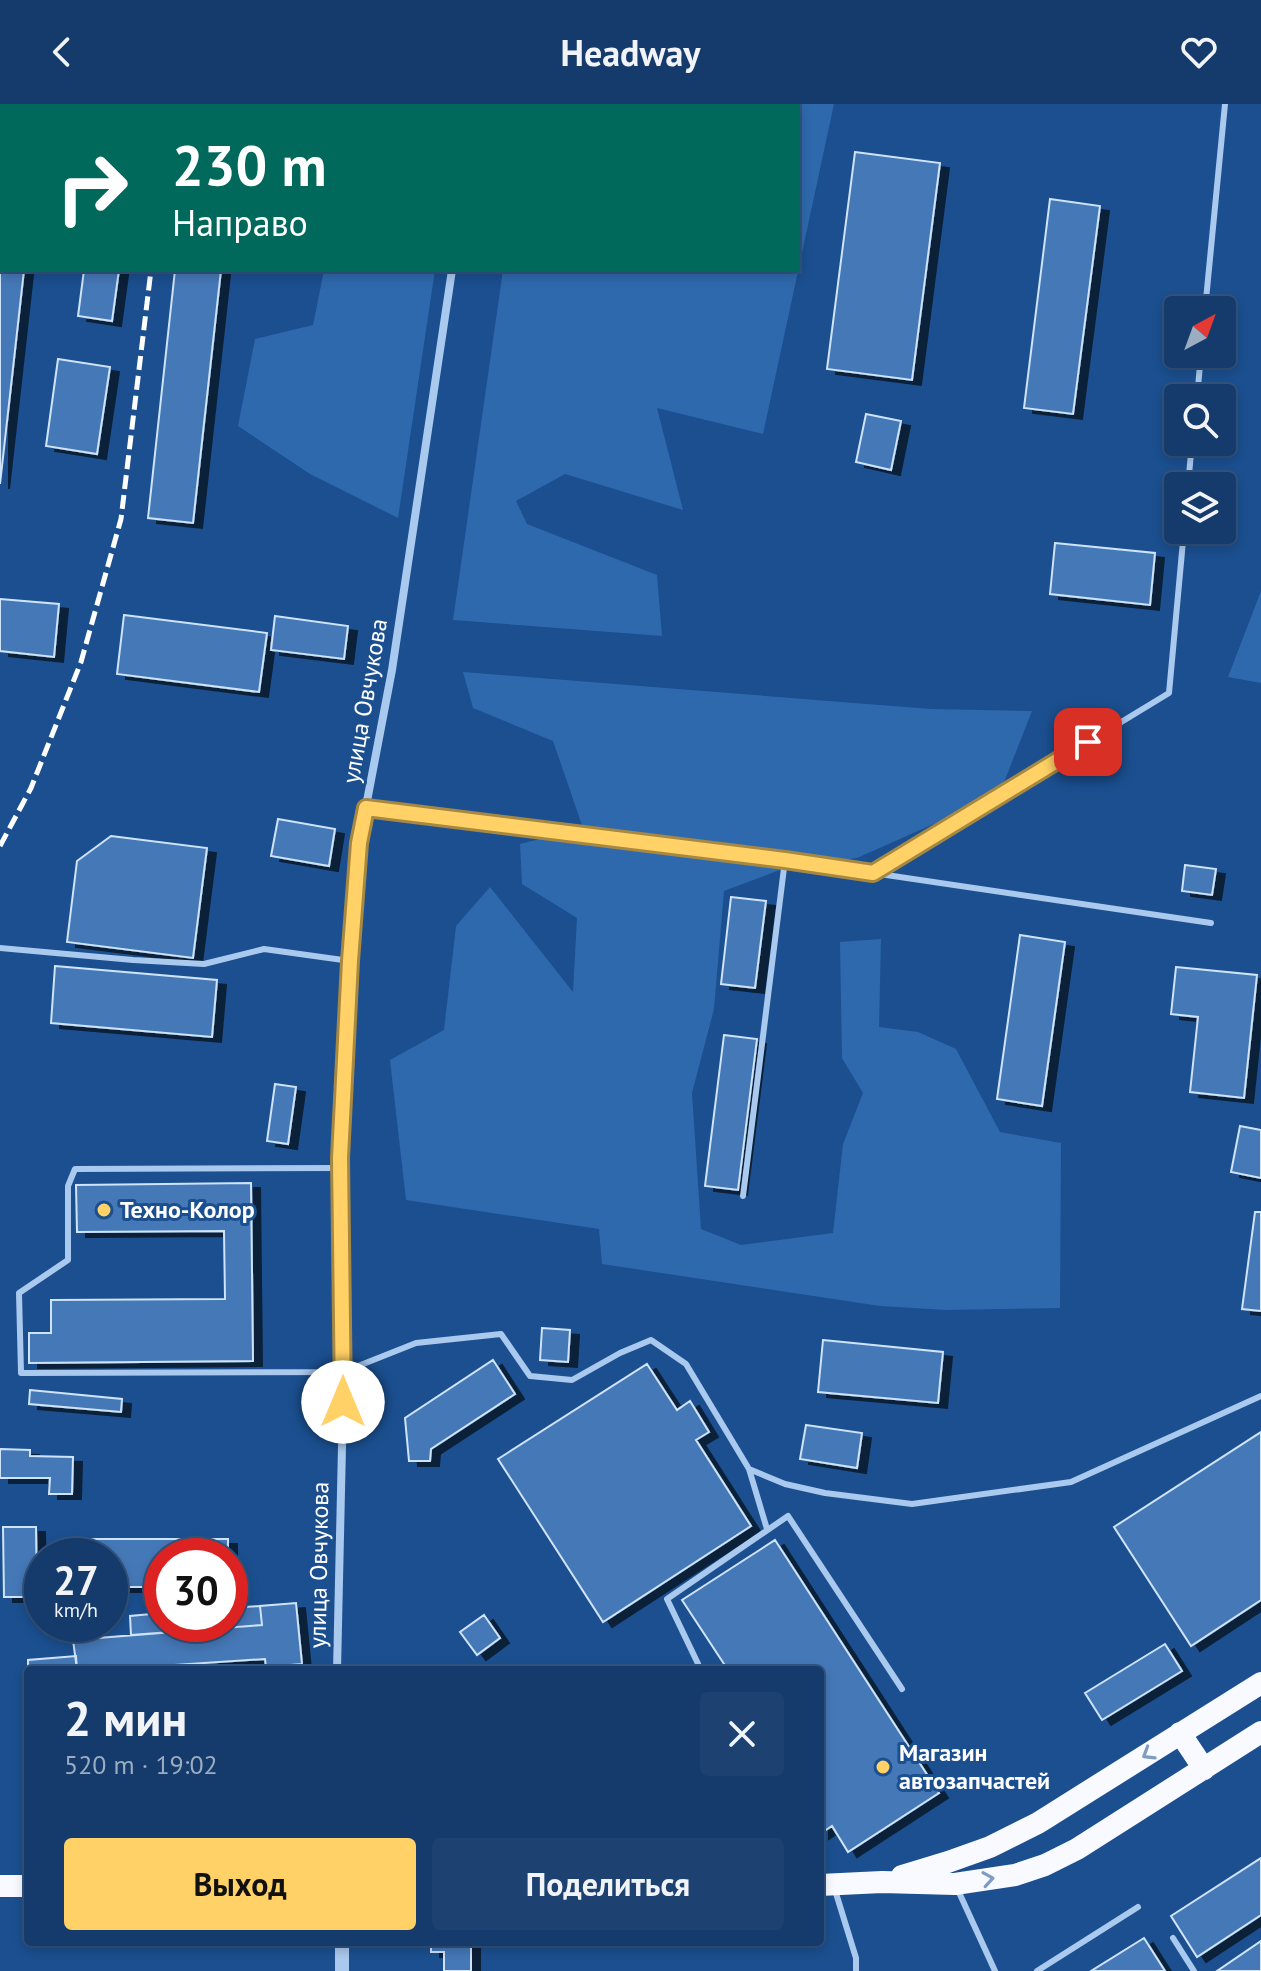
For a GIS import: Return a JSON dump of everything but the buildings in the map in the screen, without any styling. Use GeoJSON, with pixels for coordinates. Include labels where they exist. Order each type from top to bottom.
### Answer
{"type":"FeatureCollection","features":[{"type":"Feature","properties":{"kind":"highway"},"geometry":{"type":"LineString","coordinates":[[882,1882],[990,1847],[1038,1823],[1261,1683]]}},
{"type":"Feature","properties":{"kind":"highway"},"geometry":{"type":"LineString","coordinates":[[827,1885],[882,1882],[955,1884],[1015,1875],[1045,1865],[1077,1849],[1261,1732]]}},
{"type":"Feature","properties":{"kind":"highway"},"geometry":{"type":"LineString","coordinates":[[1180,1733],[1204,1769]]}},
{"type":"Feature","properties":{"kind":"highway"},"geometry":{"type":"LineString","coordinates":[[0,1886],[24,1886]]}},
{"type":"Feature","properties":{"kind":"street","name":"улица Овчукова"},"geometry":{"type":"LineString","coordinates":[[337,1666],[343,1372],[340,1168],[359,843],[392,670],[452,272]]}},
{"type":"Feature","properties":{"kind":"street"},"geometry":{"type":"LineString","coordinates":[[342,1946],[342,1971]]}},
{"type":"Feature","properties":{"kind":"lane"},"geometry":{"type":"LineString","coordinates":[[1206,296],[1225,104]]}},
{"type":"Feature","properties":{"kind":"lane"},"geometry":{"type":"LineString","coordinates":[[873,873],[1169,693],[1183,544]]}},
{"type":"Feature","properties":{"kind":"lane"},"geometry":{"type":"LineString","coordinates":[[366,808],[785,860],[1211,923]]}},
{"type":"Feature","properties":{"kind":"lane"},"geometry":{"type":"LineString","coordinates":[[743,1196],[785,860]]}},
{"type":"Feature","properties":{"kind":"lane"},"geometry":{"type":"LineString","coordinates":[[0,948],[204,964],[264,949],[350,961]]}},
{"type":"Feature","properties":{"kind":"lane"},"geometry":{"type":"LineString","coordinates":[[340,1168],[75,1169],[68,1186],[68,1260],[19,1293],[21,1373],[343,1372],[416,1343],[501,1334],[530,1376],[572,1380],[620,1353],[651,1340],[686,1364],[749,1469],[767,1529]]}},
{"type":"Feature","properties":{"kind":"lane"},"geometry":{"type":"LineString","coordinates":[[749,1469],[785,1484],[825,1493],[912,1504],[1071,1482],[1261,1396]]}},
{"type":"Feature","properties":{"kind":"lane"},"geometry":{"type":"LineString","coordinates":[[699,1666],[667,1599],[788,1516],[902,1689]]}},
{"type":"Feature","properties":{"kind":"lane"},"geometry":{"type":"LineString","coordinates":[[955,1884],[995,1971]]}},
{"type":"Feature","properties":{"kind":"lane"},"geometry":{"type":"LineString","coordinates":[[827,1885],[856,1958],[856,1971]]}},
{"type":"Feature","properties":{"kind":"lane"},"geometry":{"type":"LineString","coordinates":[[1037,1971],[1138,1907]]}},
{"type":"Feature","properties":{"kind":"lane"},"geometry":{"type":"LineString","coordinates":[[1173,1938],[1194,1971]]}},
{"type":"Feature","properties":{"kind":"shaded area"},"geometry":{"type":"Polygon","coordinates":[[[800,104],[834,104],[800,262],[800,104]]]}},
{"type":"Feature","properties":{"kind":"shaded area"},"geometry":{"type":"Polygon","coordinates":[[[324,272],[435,272],[398,518],[310,474],[238,426],[255,339],[313,325],[324,272]]]}},
{"type":"Feature","properties":{"kind":"shaded area"},"geometry":{"type":"Polygon","coordinates":[[[503,272],[798,272],[763,434],[657,408],[683,510],[565,474],[516,501],[527,524],[657,575],[662,636],[453,620],[503,272]]]}},
{"type":"Feature","properties":{"kind":"shaded area"},"geometry":{"type":"Polygon","coordinates":[[[1261,591],[1261,683],[1228,677],[1261,591]]]}},
{"type":"Feature","properties":{"kind":"shaded area"},"geometry":{"type":"Polygon","coordinates":[[[463,672],[931,709],[1032,711],[999,795],[857,858],[785,868],[724,891],[714,1009],[692,1093],[701,1229],[741,1245],[833,1233],[843,1144],[863,1093],[842,1058],[840,942],[881,939],[879,1027],[918,1032],[956,1049],[1000,1132],[1061,1143],[1060,1308],[946,1310],[880,1306],[602,1264],[599,1229],[406,1200],[390,1060],[444,1030],[456,926],[490,887],[573,992],[577,918],[522,884],[520,844],[583,828],[553,741],[473,708],[463,672]]]}},
{"type":"Feature","properties":{"kind":"railway"},"geometry":{"type":"LineString","coordinates":[[0,846],[31,788],[81,662],[121,519],[151,272]]}},
{"type":"Feature","properties":{"kind":"place","name":"Техно-Колор"},"geometry":{"type":"Point","coordinates":[104,1210]}},
{"type":"Feature","properties":{"kind":"place","name":"Магазин автозапчастей"},"geometry":{"type":"Point","coordinates":[883,1767]}},
{"type":"Feature","properties":{"kind":"route"},"geometry":{"type":"LineString","coordinates":[[343,1402],[340,1158],[350,961],[359,843],[366,808],[873,873],[1088,742]]}}]}
